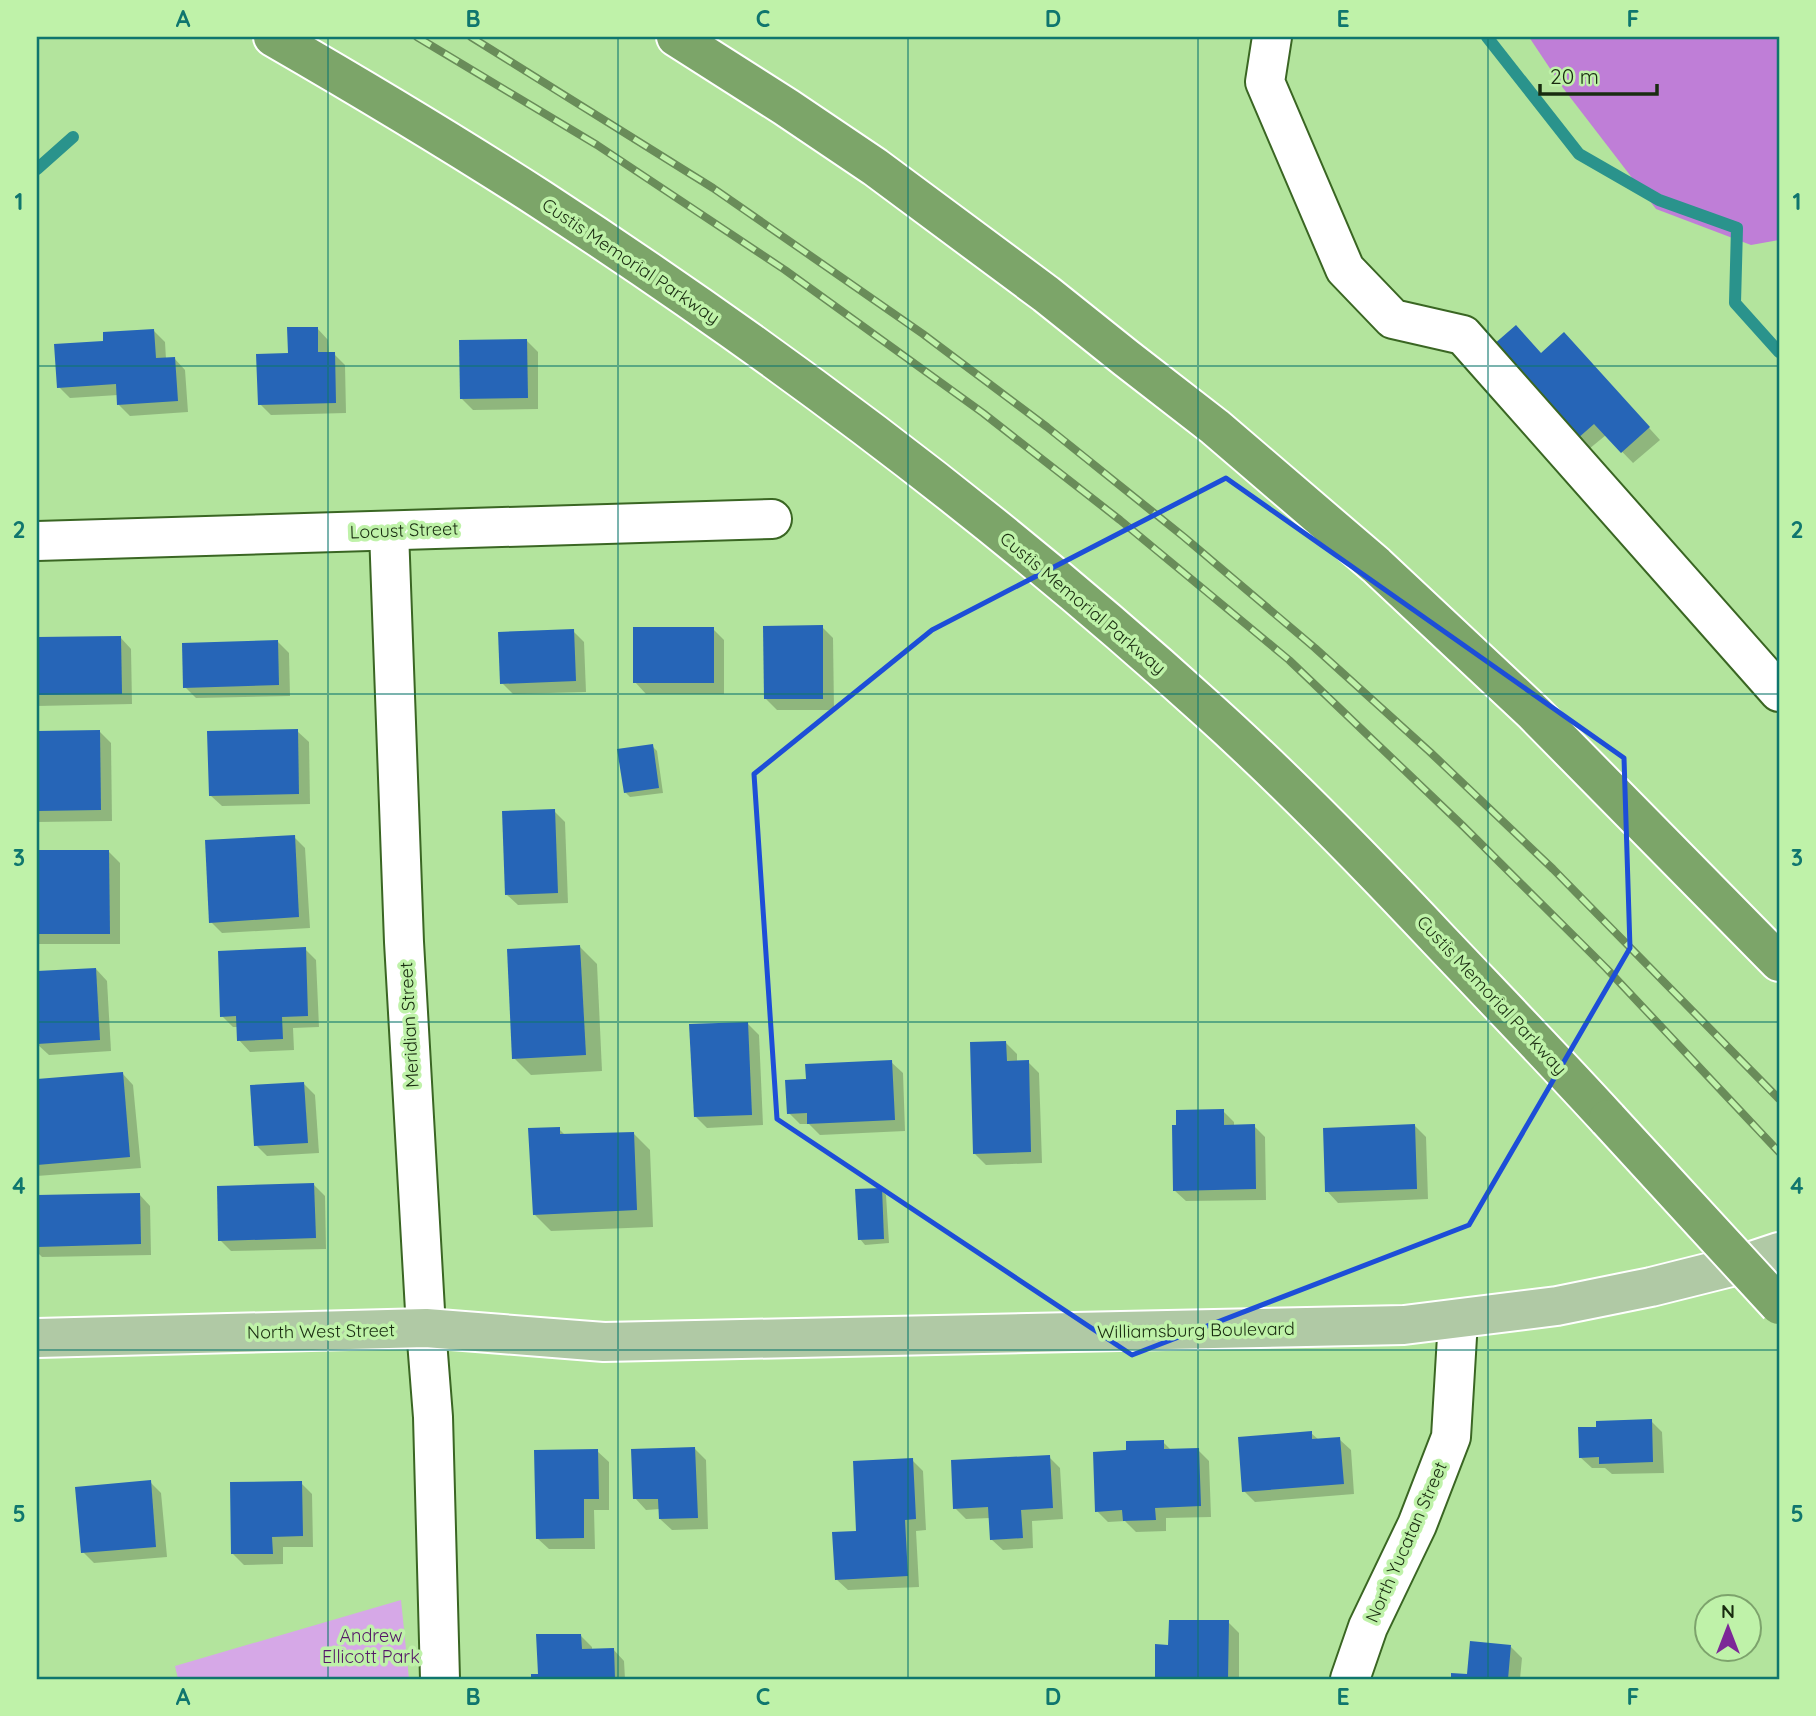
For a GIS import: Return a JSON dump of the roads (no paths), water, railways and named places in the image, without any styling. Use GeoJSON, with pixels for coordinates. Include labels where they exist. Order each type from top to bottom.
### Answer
{"type":"FeatureCollection","features":[{"type":"Feature","properties":{"kind":"highway","name":"Custis Memorial Parkway"},"geometry":{"type":"LineString","coordinates":[[273,37],[458,148],[627,257],[796,375],[1053,575],[1210,712],[1365,861],[1521,1024],[1779,1305]]}},
{"type":"Feature","properties":{"kind":"highway"},"geometry":{"type":"LineString","coordinates":[[676,37],[875,167],[1046,294],[1216,427],[1376,565],[1534,713],[1779,962]]}},
{"type":"Feature","properties":{"kind":"main road","name":"Williamsburg Boulevard"},"geometry":{"type":"LineString","coordinates":[[604,1342],[1404,1325],[1557,1306],[1651,1287],[1779,1252]]}},
{"type":"Feature","properties":{"kind":"main road","name":"North West Street"},"geometry":{"type":"LineString","coordinates":[[37,1338],[426,1328],[604,1342]]}},
{"type":"Feature","properties":{"kind":"street"},"geometry":{"type":"LineString","coordinates":[[1272,37],[1265,82],[1345,269],[1393,319],[1463,335],[1779,692]]}},
{"type":"Feature","properties":{"kind":"street","name":"Locust Street"},"geometry":{"type":"LineString","coordinates":[[37,541],[772,519]]}},
{"type":"Feature","properties":{"kind":"street","name":"Meridian Street"},"geometry":{"type":"LineString","coordinates":[[389,531],[404,942],[433,1416],[440,1679]]}},
{"type":"Feature","properties":{"kind":"street","name":"North Yucatan Street"},"geometry":{"type":"LineString","coordinates":[[1350,1679],[1368,1627],[1417,1525],[1451,1437],[1458,1320]]}},
{"type":"Feature","properties":{"kind":"waterway"},"geometry":{"type":"LineString","coordinates":[[1487,37],[1579,154],[1659,200],[1737,228],[1735,303],[1779,352]]}},
{"type":"Feature","properties":{"kind":"waterway"},"geometry":{"type":"LineString","coordinates":[[37,169],[73,137]]}},
{"type":"Feature","properties":{"kind":"railway"},"geometry":{"type":"LineString","coordinates":[[417,37],[597,145],[785,270],[983,413],[1120,520],[1289,660],[1463,826],[1606,968],[1779,1152]]}},
{"type":"Feature","properties":{"kind":"railway"},"geometry":{"type":"LineString","coordinates":[[471,37],[713,188],[923,334],[1047,427],[1184,537],[1315,648],[1430,752],[1553,869],[1779,1099]]}},
{"type":"Feature","properties":{"kind":"park label","name":"Andrew Ellicott Park"},"geometry":{"type":"Point","coordinates":[371,1645]}}]}
